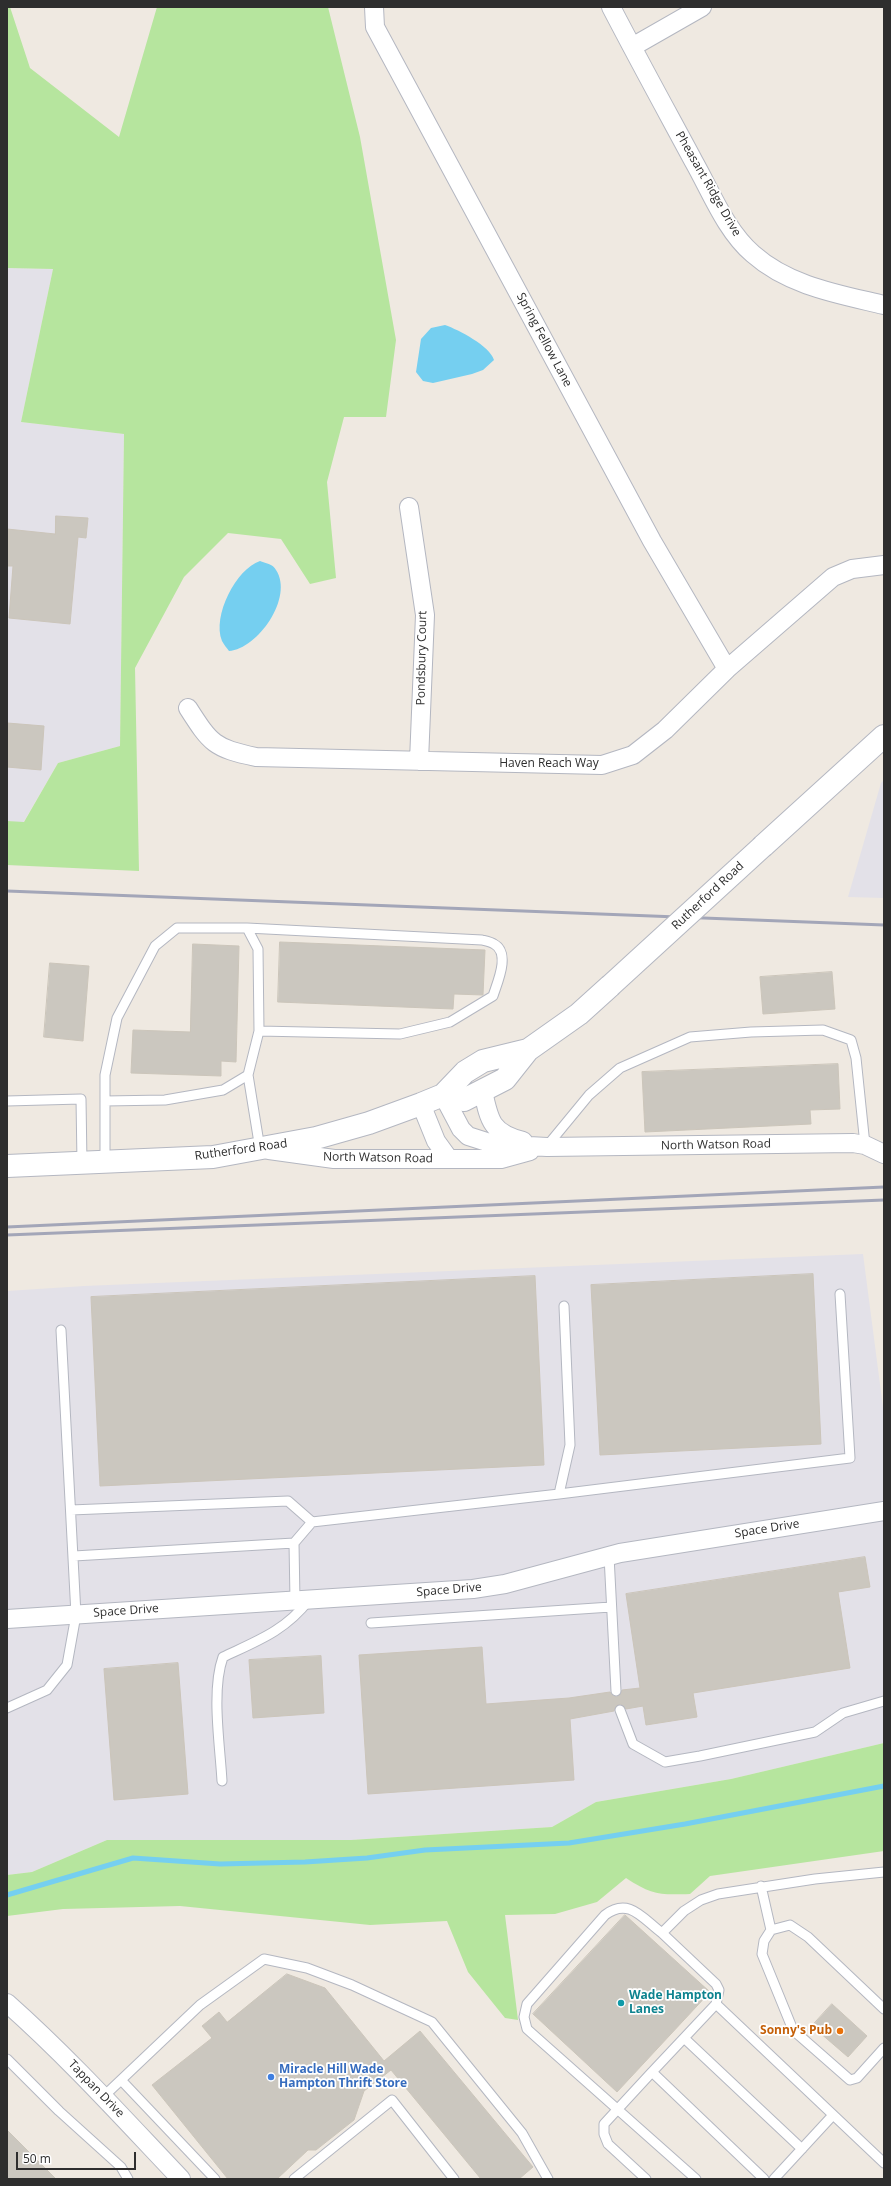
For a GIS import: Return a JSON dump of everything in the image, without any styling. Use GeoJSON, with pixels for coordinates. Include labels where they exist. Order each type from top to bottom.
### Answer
{"type":"FeatureCollection","features":[{"type":"Feature","properties":{"kind":"street","name":"Spring Fellow Lane"},"geometry":{"type":"LineString","coordinates":[[374,7],[376,27],[652,541],[727,669]]}},
{"type":"Feature","properties":{"kind":"street","name":"Pheasant Ridge Drive"},"geometry":{"type":"LineString","coordinates":[[611,7],[733,230],[752,253],[785,276],[814,288],[884,304]]}},
{"type":"Feature","properties":{"kind":"street"},"geometry":{"type":"LineString","coordinates":[[632,47],[702,7]]}},
{"type":"Feature","properties":{"kind":"street","name":"Pondsbury Court"},"geometry":{"type":"LineString","coordinates":[[409,507],[425,615],[419,761]]}},
{"type":"Feature","properties":{"kind":"street","name":"Haven Reach Way"},"geometry":{"type":"LineString","coordinates":[[188,708],[206,737],[227,751],[256,756],[602,765],[633,755],[665,730],[727,669],[833,578],[852,569],[884,565]]}},
{"type":"Feature","properties":{"kind":"street","name":"Rutherford Road"},"geometry":{"type":"LineString","coordinates":[[443,1095],[464,1100],[505,1079],[528,1050],[579,1014],[884,736]]}},
{"type":"Feature","properties":{"kind":"street","name":"Rutherford Road"},"geometry":{"type":"LineString","coordinates":[[7,1166],[213,1157],[316,1138],[369,1123],[443,1095],[465,1072],[483,1061],[528,1050]]}},
{"type":"Feature","properties":{"kind":"street","name":"North Watson Road"},"geometry":{"type":"LineString","coordinates":[[483,1091],[489,1120],[499,1131],[512,1138],[546,1147]]}},
{"type":"Feature","properties":{"kind":"street","name":"North Watson Road"},"geometry":{"type":"LineString","coordinates":[[443,1095],[461,1129],[468,1136],[493,1144],[546,1147],[865,1145],[884,1154]]}},
{"type":"Feature","properties":{"kind":"street","name":"North Watson Road"},"geometry":{"type":"LineString","coordinates":[[421,1104],[436,1141],[449,1159]]}},
{"type":"Feature","properties":{"kind":"street","name":"North Watson Road"},"geometry":{"type":"LineString","coordinates":[[260,1149],[334,1159],[501,1159],[546,1147]]}},
{"type":"Feature","properties":{"kind":"street","name":"Space Drive"},"geometry":{"type":"LineString","coordinates":[[7,1619],[473,1590],[505,1584],[609,1556],[884,1510]]}},
{"type":"Feature","properties":{"kind":"street","name":"Tappan Drive"},"geometry":{"type":"LineString","coordinates":[[7,2003],[45,2036],[181,2179]]}},
{"type":"Feature","properties":{"kind":"lane"},"geometry":{"type":"LineString","coordinates":[[105,1162],[105,1075],[117,1018],[155,946],[177,928],[247,928],[482,940],[496,944],[502,954],[501,969],[493,996],[450,1022],[400,1034],[260,1031]]}},
{"type":"Feature","properties":{"kind":"lane"},"geometry":{"type":"LineString","coordinates":[[247,928],[258,949],[260,1031],[248,1075],[260,1149]]}},
{"type":"Feature","properties":{"kind":"lane"},"geometry":{"type":"LineString","coordinates":[[546,1147],[589,1095],[620,1068],[690,1037],[751,1032],[823,1030],[850,1040],[856,1058],[865,1145]]}},
{"type":"Feature","properties":{"kind":"lane"},"geometry":{"type":"LineString","coordinates":[[105,1101],[166,1100],[223,1090],[248,1075]]}},
{"type":"Feature","properties":{"kind":"lane"},"geometry":{"type":"LineString","coordinates":[[7,1101],[81,1099],[82,1163]]}},
{"type":"Feature","properties":{"kind":"lane"},"geometry":{"type":"LineString","coordinates":[[222,1781],[217,1688],[219,1668],[223,1657],[262,1640],[298,1615],[302,1600],[294,1544],[312,1522],[559,1494],[850,1458],[840,1294]]}},
{"type":"Feature","properties":{"kind":"lane"},"geometry":{"type":"LineString","coordinates":[[559,1494],[570,1445],[564,1306]]}},
{"type":"Feature","properties":{"kind":"lane"},"geometry":{"type":"LineString","coordinates":[[7,1708],[48,1690],[67,1665],[76,1615],[61,1330]]}},
{"type":"Feature","properties":{"kind":"lane"},"geometry":{"type":"LineString","coordinates":[[71,1510],[288,1501],[312,1522]]}},
{"type":"Feature","properties":{"kind":"lane"},"geometry":{"type":"LineString","coordinates":[[74,1556],[294,1544]]}},
{"type":"Feature","properties":{"kind":"lane"},"geometry":{"type":"LineString","coordinates":[[609,1556],[616,1691]]}},
{"type":"Feature","properties":{"kind":"lane"},"geometry":{"type":"LineString","coordinates":[[371,1623],[611,1607]]}},
{"type":"Feature","properties":{"kind":"lane"},"geometry":{"type":"LineString","coordinates":[[620,1710],[633,1744],[665,1762],[815,1732],[843,1713],[884,1701]]}},
{"type":"Feature","properties":{"kind":"lane"},"geometry":{"type":"LineString","coordinates":[[662,1933],[684,1911],[702,1900],[718,1894],[761,1886],[884,1872]]}},
{"type":"Feature","properties":{"kind":"lane"},"geometry":{"type":"LineString","coordinates":[[761,1886],[771,1930]]}},
{"type":"Feature","properties":{"kind":"lane"},"geometry":{"type":"LineString","coordinates":[[646,2179],[608,2144],[604,2134],[604,2124],[617,2107],[716,2004],[719,1990],[716,1984],[662,1933],[631,1909],[623,1907],[614,1909],[605,1916],[527,2004],[524,2017],[527,2029],[617,2107],[696,2179]]}},
{"type":"Feature","properties":{"kind":"lane"},"geometry":{"type":"LineString","coordinates":[[884,2009],[808,1937],[790,1925],[771,1930],[764,1941],[762,1954],[794,2030],[850,2080],[857,2078],[884,2048]]}},
{"type":"Feature","properties":{"kind":"lane"},"geometry":{"type":"LineString","coordinates":[[103,2097],[200,2005],[264,1959],[307,1968],[352,1986],[432,2022],[522,2133],[548,2179]]}},
{"type":"Feature","properties":{"kind":"lane"},"geometry":{"type":"LineString","coordinates":[[716,2004],[884,2163]]}},
{"type":"Feature","properties":{"kind":"lane"},"geometry":{"type":"LineString","coordinates":[[684,2038],[802,2149]]}},
{"type":"Feature","properties":{"kind":"lane"},"geometry":{"type":"LineString","coordinates":[[7,2058],[59,2111],[122,2167],[128,2179]]}},
{"type":"Feature","properties":{"kind":"lane"},"geometry":{"type":"LineString","coordinates":[[652,2072],[764,2179]]}},
{"type":"Feature","properties":{"kind":"lane"},"geometry":{"type":"LineString","coordinates":[[121,2080],[215,2179]]}},
{"type":"Feature","properties":{"kind":"lane"},"geometry":{"type":"LineString","coordinates":[[294,2179],[392,2100],[454,2179]]}},
{"type":"Feature","properties":{"kind":"lane"},"geometry":{"type":"LineString","coordinates":[[774,2179],[833,2115]]}},
{"type":"Feature","properties":{"kind":"shaded area"},"geometry":{"type":"Polygon","coordinates":[[[7,268],[53,269],[21,422],[124,434],[120,746],[58,763],[23,823],[7,821],[7,268]]]}},
{"type":"Feature","properties":{"kind":"shaded area"},"geometry":{"type":"Polygon","coordinates":[[[884,780],[884,898],[848,897],[881,783],[884,780]]]}},
{"type":"Feature","properties":{"kind":"shaded area"},"geometry":{"type":"Polygon","coordinates":[[[863,1254],[884,1415],[884,1743],[731,1779],[596,1802],[552,1827],[351,1840],[107,1840],[32,1872],[7,1875],[7,1291],[84,1286],[863,1254]]]}},
{"type":"Feature","properties":{"kind":"green space"},"geometry":{"type":"Polygon","coordinates":[[[7,7],[10,7],[30,68],[119,137],[157,7],[328,7],[360,137],[396,340],[386,417],[344,417],[327,482],[336,578],[310,584],[281,539],[228,533],[184,577],[135,668],[139,871],[7,865],[7,821],[24,822],[58,763],[120,746],[124,434],[21,422],[53,269],[7,268],[7,7]]]}},
{"type":"Feature","properties":{"kind":"green space"},"geometry":{"type":"Polygon","coordinates":[[[884,1743],[884,1851],[710,1876],[690,1894],[656,1893],[643,1888],[626,1878],[597,1902],[555,1914],[505,1915],[518,2020],[505,2018],[468,1972],[447,1921],[370,1925],[180,1906],[63,1909],[7,1916],[7,1875],[32,1872],[107,1840],[351,1840],[552,1827],[596,1802],[731,1779],[884,1743]]]}},
{"type":"Feature","properties":{"kind":"water"},"geometry":{"type":"Polygon","coordinates":[[[445,325],[473,339],[487,349],[494,360],[483,370],[472,374],[433,383],[423,381],[416,372],[421,339],[431,328],[445,325]]]}},
{"type":"Feature","properties":{"kind":"water"},"geometry":{"type":"Polygon","coordinates":[[[260,561],[273,566],[276,570],[280,581],[280,594],[277,607],[261,632],[240,648],[229,651],[222,641],[220,631],[220,619],[223,607],[235,583],[243,573],[260,561]]]}},
{"type":"Feature","properties":{"kind":"building"},"geometry":{"type":"Polygon","coordinates":[[[56,516],[88,518],[86,538],[78,537],[70,624],[9,618],[13,566],[7,566],[7,529],[55,534],[56,516]]]}},
{"type":"Feature","properties":{"kind":"building"},"geometry":{"type":"Polygon","coordinates":[[[7,723],[44,726],[41,770],[7,767],[7,723]]]}},
{"type":"Feature","properties":{"kind":"building"},"geometry":{"type":"Polygon","coordinates":[[[280,942],[485,950],[483,995],[454,994],[453,1009],[278,1002],[280,942]]]}},
{"type":"Feature","properties":{"kind":"building"},"geometry":{"type":"Polygon","coordinates":[[[193,944],[239,946],[236,1062],[221,1061],[221,1076],[131,1073],[133,1030],[190,1032],[193,944]]]}},
{"type":"Feature","properties":{"kind":"building"},"geometry":{"type":"Polygon","coordinates":[[[50,963],[89,966],[83,1041],[44,1037],[50,963]]]}},
{"type":"Feature","properties":{"kind":"building"},"geometry":{"type":"Polygon","coordinates":[[[832,972],[835,1009],[763,1014],[760,977],[832,972]]]}},
{"type":"Feature","properties":{"kind":"building"},"geometry":{"type":"Polygon","coordinates":[[[838,1064],[840,1109],[810,1110],[811,1124],[645,1132],[642,1072],[838,1064]]]}},
{"type":"Feature","properties":{"kind":"building"},"geometry":{"type":"Polygon","coordinates":[[[813,1274],[821,1444],[600,1455],[591,1285],[813,1274]]]}},
{"type":"Feature","properties":{"kind":"building"},"geometry":{"type":"Polygon","coordinates":[[[535,1276],[544,1465],[100,1486],[91,1297],[535,1276]]]}},
{"type":"Feature","properties":{"kind":"building"},"geometry":{"type":"Polygon","coordinates":[[[865,1557],[870,1587],[838,1592],[850,1668],[693,1693],[697,1717],[646,1725],[643,1706],[626,1709],[621,1704],[616,1706],[614,1711],[570,1719],[574,1780],[368,1794],[359,1655],[482,1647],[486,1704],[569,1698],[610,1692],[613,1696],[617,1697],[621,1694],[622,1690],[640,1688],[626,1594],[865,1557]]]}},
{"type":"Feature","properties":{"kind":"building"},"geometry":{"type":"Polygon","coordinates":[[[321,1656],[324,1713],[253,1718],[249,1660],[321,1656]]]}},
{"type":"Feature","properties":{"kind":"building"},"geometry":{"type":"Polygon","coordinates":[[[178,1663],[188,1794],[114,1800],[104,1669],[178,1663]]]}},
{"type":"Feature","properties":{"kind":"building","name":"Wade Hampton Lanes"},"geometry":{"type":"Polygon","coordinates":[[[625,1915],[710,1992],[617,2092],[533,2014],[625,1915]]]}},
{"type":"Feature","properties":{"kind":"building","name":"Miracle Hill Wade Hampton Thrift Store"},"geometry":{"type":"Polygon","coordinates":[[[287,1974],[325,1988],[384,2061],[420,2031],[533,2167],[519,2179],[481,2179],[391,2070],[364,2091],[354,2120],[316,2150],[308,2150],[277,2179],[228,2179],[152,2085],[212,2038],[202,2026],[219,2012],[227,2022],[287,1974]]]}},
{"type":"Feature","properties":{"kind":"building","name":"Sonny's Pub"},"geometry":{"type":"Polygon","coordinates":[[[832,2004],[867,2036],[848,2057],[812,2026],[832,2004]]]}},
{"type":"Feature","properties":{"kind":"building"},"geometry":{"type":"Polygon","coordinates":[[[7,2130],[56,2179],[7,2179],[7,2130]]]}},
{"type":"Feature","properties":{"kind":"waterway"},"geometry":{"type":"LineString","coordinates":[[7,1895],[133,1858],[220,1864],[305,1862],[367,1858],[425,1850],[569,1843],[685,1824],[884,1786]]}},
{"type":"Feature","properties":{"kind":"railway"},"geometry":{"type":"LineString","coordinates":[[7,891],[884,925]]}},
{"type":"Feature","properties":{"kind":"railway"},"geometry":{"type":"LineString","coordinates":[[7,1227],[884,1187]]}},
{"type":"Feature","properties":{"kind":"railway"},"geometry":{"type":"LineString","coordinates":[[7,1235],[884,1200]]}},
{"type":"Feature","properties":{"kind":"place","name":"Wade Hampton Lanes"},"geometry":{"type":"Point","coordinates":[621,2003]}},
{"type":"Feature","properties":{"kind":"place","name":"Sonny's Pub"},"geometry":{"type":"Point","coordinates":[840,2031]}},
{"type":"Feature","properties":{"kind":"place","name":"Miracle Hill Wade Hampton Thrift Store"},"geometry":{"type":"Point","coordinates":[271,2077]}}]}
